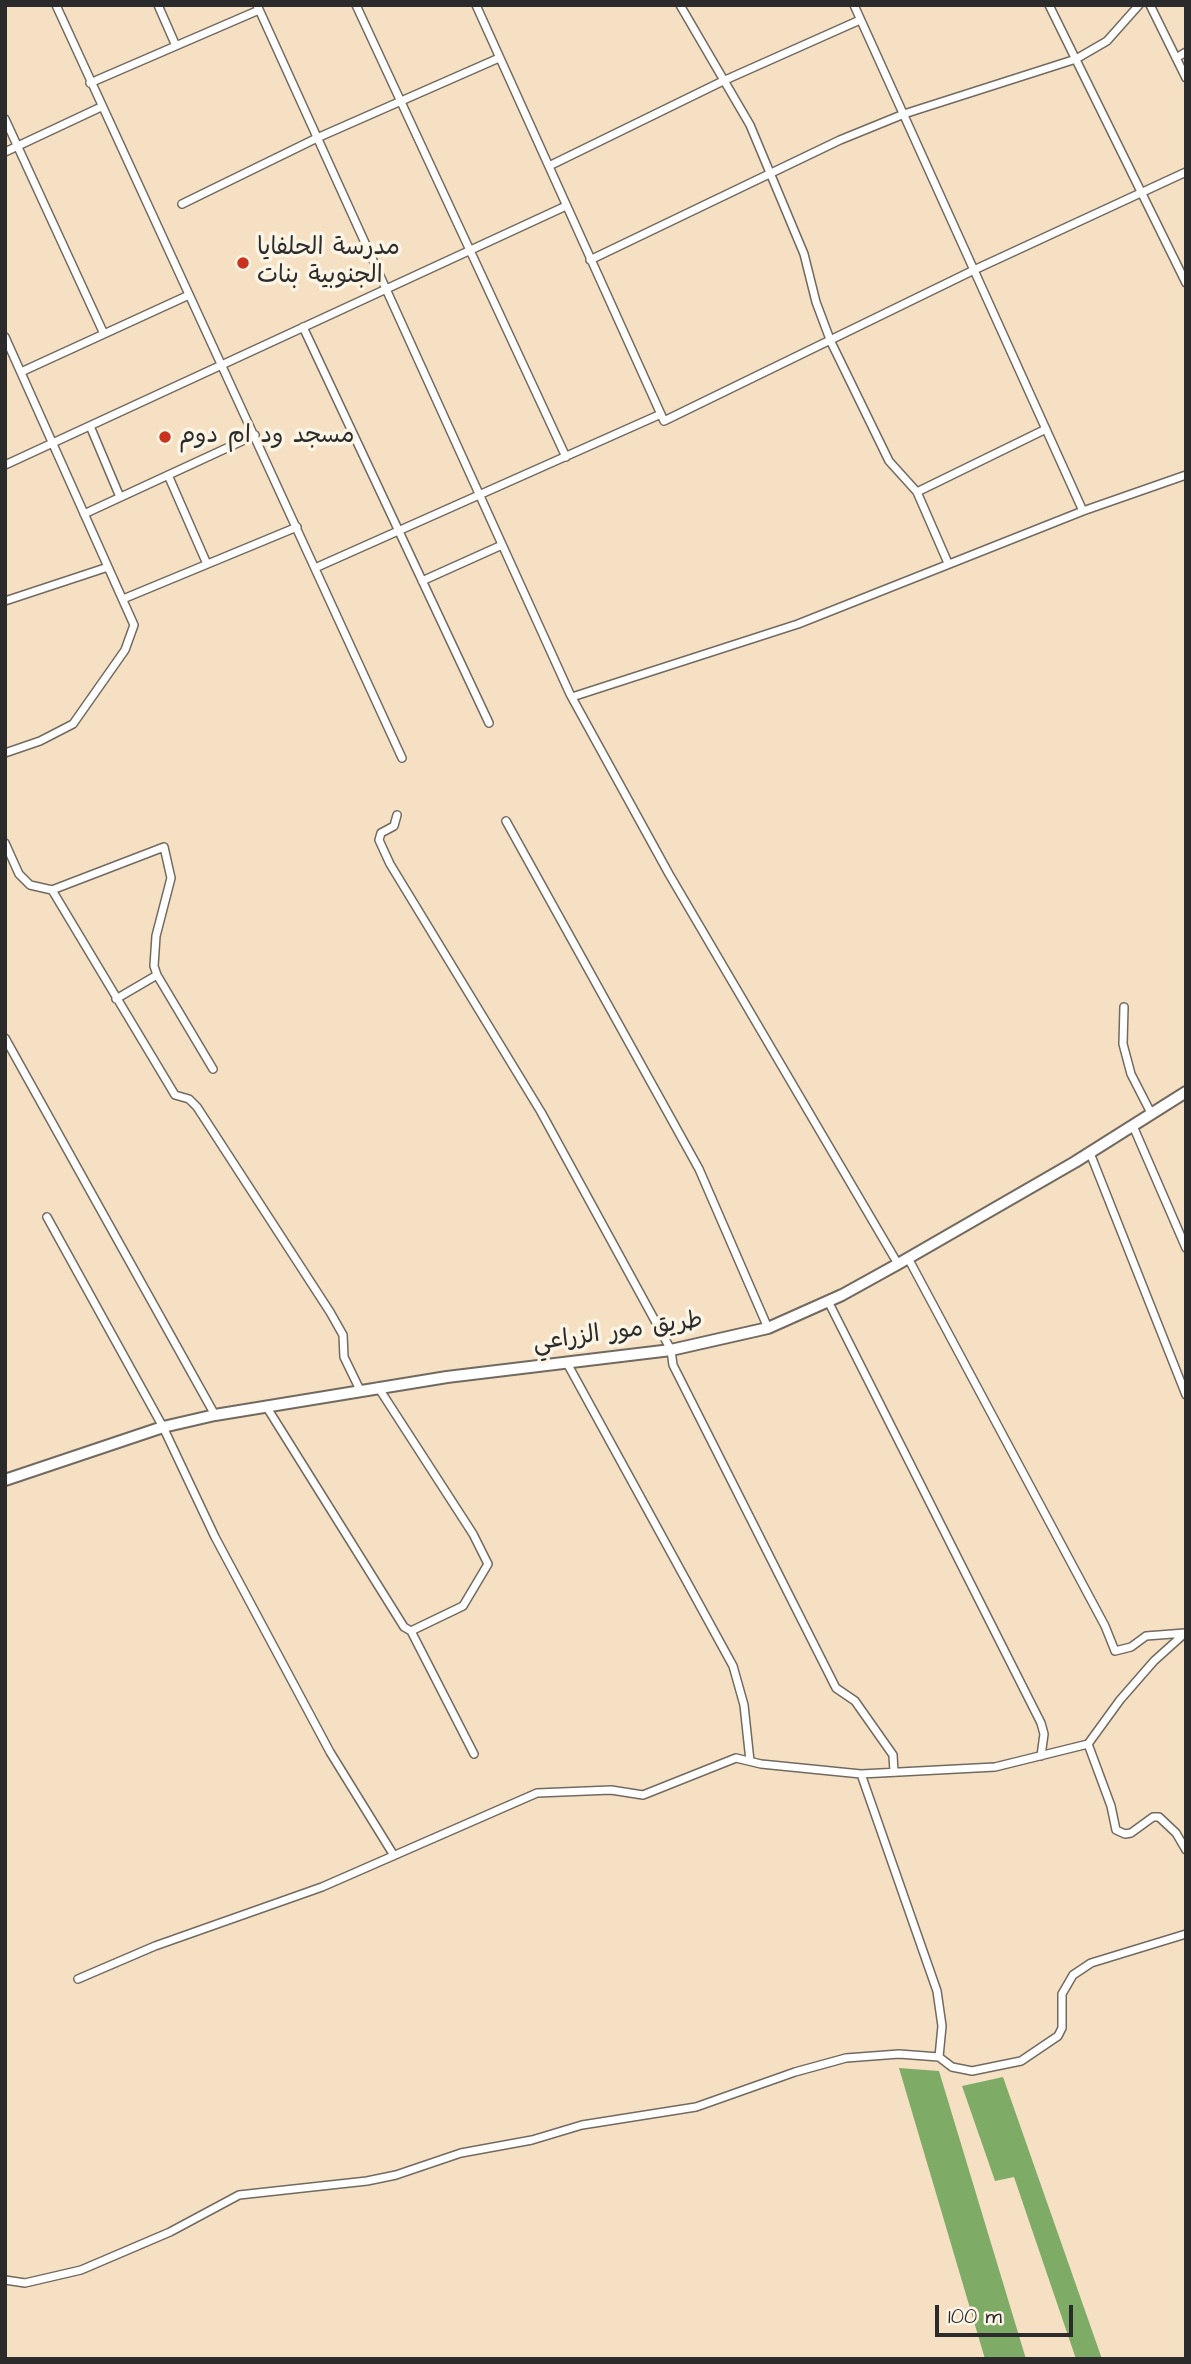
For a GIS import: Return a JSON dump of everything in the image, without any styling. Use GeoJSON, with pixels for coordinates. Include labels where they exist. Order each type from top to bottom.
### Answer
{"type":"FeatureCollection","features":[{"type":"Feature","properties":{"kind":"street"},"geometry":{"type":"LineString","coordinates":[[56,5],[402,758]]}},
{"type":"Feature","properties":{"kind":"street"},"geometry":{"type":"LineString","coordinates":[[158,5],[176,46]]}},
{"type":"Feature","properties":{"kind":"street"},"geometry":{"type":"LineString","coordinates":[[356,5],[566,457]]}},
{"type":"Feature","properties":{"kind":"street"},"geometry":{"type":"LineString","coordinates":[[476,5],[664,421],[831,342],[974,270],[1186,172]]}},
{"type":"Feature","properties":{"kind":"street"},"geometry":{"type":"LineString","coordinates":[[680,5],[772,173],[804,254],[816,302],[831,342],[890,461],[917,492],[948,564]]}},
{"type":"Feature","properties":{"kind":"street"},"geometry":{"type":"LineString","coordinates":[[853,5],[1083,511]]}},
{"type":"Feature","properties":{"kind":"street"},"geometry":{"type":"LineString","coordinates":[[1049,5],[1186,283]]}},
{"type":"Feature","properties":{"kind":"street"},"geometry":{"type":"LineString","coordinates":[[590,260],[772,173],[904,114],[1076,59],[1107,41],[1139,5]]}},
{"type":"Feature","properties":{"kind":"street"},"geometry":{"type":"LineString","coordinates":[[1150,5],[1186,78]]}},
{"type":"Feature","properties":{"kind":"street"},"geometry":{"type":"LineString","coordinates":[[90,83],[258,7],[384,289],[572,696],[669,874],[903,1261],[1105,1626],[1115,1651],[1131,1647],[1146,1636],[1185,1633]]}},
{"type":"Feature","properties":{"kind":"street"},"geometry":{"type":"LineString","coordinates":[[549,166],[723,81],[860,20]]}},
{"type":"Feature","properties":{"kind":"street"},"geometry":{"type":"LineString","coordinates":[[1176,58],[1186,52]]}},
{"type":"Feature","properties":{"kind":"street"},"geometry":{"type":"LineString","coordinates":[[182,204],[317,138],[499,58]]}},
{"type":"Feature","properties":{"kind":"street"},"geometry":{"type":"LineString","coordinates":[[5,152],[101,107]]}},
{"type":"Feature","properties":{"kind":"street"},"geometry":{"type":"LineString","coordinates":[[5,119],[104,334]]}},
{"type":"Feature","properties":{"kind":"street"},"geometry":{"type":"LineString","coordinates":[[5,465],[566,206]]}},
{"type":"Feature","properties":{"kind":"street"},"geometry":{"type":"LineString","coordinates":[[21,372],[190,295]]}},
{"type":"Feature","properties":{"kind":"street"},"geometry":{"type":"LineString","coordinates":[[303,327],[489,723]]}},
{"type":"Feature","properties":{"kind":"street"},"geometry":{"type":"LineString","coordinates":[[5,337],[134,625],[125,650],[73,724],[40,741],[5,753]]}},
{"type":"Feature","properties":{"kind":"street"},"geometry":{"type":"LineString","coordinates":[[316,568],[400,533],[660,414]]}},
{"type":"Feature","properties":{"kind":"street"},"geometry":{"type":"LineString","coordinates":[[90,426],[120,497]]}},
{"type":"Feature","properties":{"kind":"street"},"geometry":{"type":"LineString","coordinates":[[917,492],[1046,429]]}},
{"type":"Feature","properties":{"kind":"street"},"geometry":{"type":"LineString","coordinates":[[84,514],[254,435]]}},
{"type":"Feature","properties":{"kind":"street"},"geometry":{"type":"LineString","coordinates":[[168,475],[207,564]]}},
{"type":"Feature","properties":{"kind":"street"},"geometry":{"type":"LineString","coordinates":[[572,696],[798,624],[1083,511],[1186,475]]}},
{"type":"Feature","properties":{"kind":"street"},"geometry":{"type":"LineString","coordinates":[[123,599],[296,527]]}},
{"type":"Feature","properties":{"kind":"street"},"geometry":{"type":"LineString","coordinates":[[422,581],[502,545]]}},
{"type":"Feature","properties":{"kind":"street"},"geometry":{"type":"LineString","coordinates":[[5,601],[108,566]]}},
{"type":"Feature","properties":{"kind":"street"},"geometry":{"type":"LineString","coordinates":[[397,815],[394,826],[381,833],[379,840],[390,864],[541,1112],[671,1350],[673,1365],[836,1688],[855,1700],[893,1755],[894,1772]]}},
{"type":"Feature","properties":{"kind":"street"},"geometry":{"type":"LineString","coordinates":[[506,821],[699,1169],[768,1328]]}},
{"type":"Feature","properties":{"kind":"street"},"geometry":{"type":"LineString","coordinates":[[5,843],[19,874],[30,885],[52,890],[164,847],[171,878],[156,936],[154,966],[213,1069]]}},
{"type":"Feature","properties":{"kind":"street"},"geometry":{"type":"LineString","coordinates":[[52,890],[175,1096],[189,1099],[197,1107],[330,1312],[343,1335],[344,1357],[360,1390]]}},
{"type":"Feature","properties":{"kind":"street"},"geometry":{"type":"LineString","coordinates":[[116,999],[157,975]]}},
{"type":"Feature","properties":{"kind":"street"},"geometry":{"type":"LineString","coordinates":[[1124,1007],[1124,1044],[1130,1074],[1152,1115]]}},
{"type":"Feature","properties":{"kind":"street"},"geometry":{"type":"LineString","coordinates":[[5,1038],[215,1415]]}},
{"type":"Feature","properties":{"kind":"street","name":"طريق مور الزراعي"},"geometry":{"type":"LineString","coordinates":[[5,1480],[163,1427],[215,1415],[378,1387],[671,1350],[768,1328],[828,1301],[903,1261],[1090,1153],[1186,1092]]}},
{"type":"Feature","properties":{"kind":"street"},"geometry":{"type":"LineString","coordinates":[[1133,1126],[1186,1248]]}},
{"type":"Feature","properties":{"kind":"street"},"geometry":{"type":"LineString","coordinates":[[1090,1153],[1186,1395]]}},
{"type":"Feature","properties":{"kind":"street"},"geometry":{"type":"LineString","coordinates":[[47,1217],[163,1427],[221,1549],[330,1752],[393,1854]]}},
{"type":"Feature","properties":{"kind":"street"},"geometry":{"type":"LineString","coordinates":[[828,1301],[1041,1723],[1044,1734],[1041,1756]]}},
{"type":"Feature","properties":{"kind":"street"},"geometry":{"type":"LineString","coordinates":[[567,1363],[733,1666],[744,1705],[750,1761]]}},
{"type":"Feature","properties":{"kind":"street"},"geometry":{"type":"LineString","coordinates":[[378,1387],[473,1534],[488,1564],[463,1606],[411,1631]]}},
{"type":"Feature","properties":{"kind":"street"},"geometry":{"type":"LineString","coordinates":[[267,1406],[404,1627],[411,1631],[474,1754]]}},
{"type":"Feature","properties":{"kind":"street"},"geometry":{"type":"LineString","coordinates":[[78,1979],[155,1946],[322,1887],[537,1793],[611,1790],[643,1795],[731,1759],[861,1774],[995,1767],[1088,1744],[1120,1700],[1154,1661],[1185,1633]]}},
{"type":"Feature","properties":{"kind":"street"},"geometry":{"type":"LineString","coordinates":[[1088,1744],[1111,1805],[1116,1830],[1125,1834],[1131,1833],[1153,1817],[1159,1817],[1176,1833],[1186,1850]]}},
{"type":"Feature","properties":{"kind":"street"},"geometry":{"type":"LineString","coordinates":[[861,1774],[937,1991],[942,2026],[939,2057]]}},
{"type":"Feature","properties":{"kind":"street"},"geometry":{"type":"LineString","coordinates":[[5,2280],[26,2283],[81,2270],[170,2232],[239,2195],[367,2181],[396,2175],[461,2153],[531,2140],[582,2125],[696,2108],[794,2072],[846,2058],[899,2054],[939,2057],[952,2067],[972,2071],[1021,2061],[1058,2036],[1062,2028],[1062,1994],[1073,1975],[1091,1963],[1186,1934]]}},
{"type":"Feature","properties":{"kind":"green space"},"geometry":{"type":"Polygon","coordinates":[[[899,2068],[939,2071],[1026,2359],[985,2359],[899,2068]]]}},
{"type":"Feature","properties":{"kind":"green space"},"geometry":{"type":"Polygon","coordinates":[[[1003,2077],[1102,2359],[1076,2359],[1014,2177],[995,2181],[962,2086],[1003,2077]]]}},
{"type":"Feature","properties":{"kind":"place","name":"مدرسة الحلفايا الجنوبية بنات"},"geometry":{"type":"Point","coordinates":[243,263]}},
{"type":"Feature","properties":{"kind":"place","name":"مسجد ود ام دوم"},"geometry":{"type":"Point","coordinates":[165,437]}}]}
